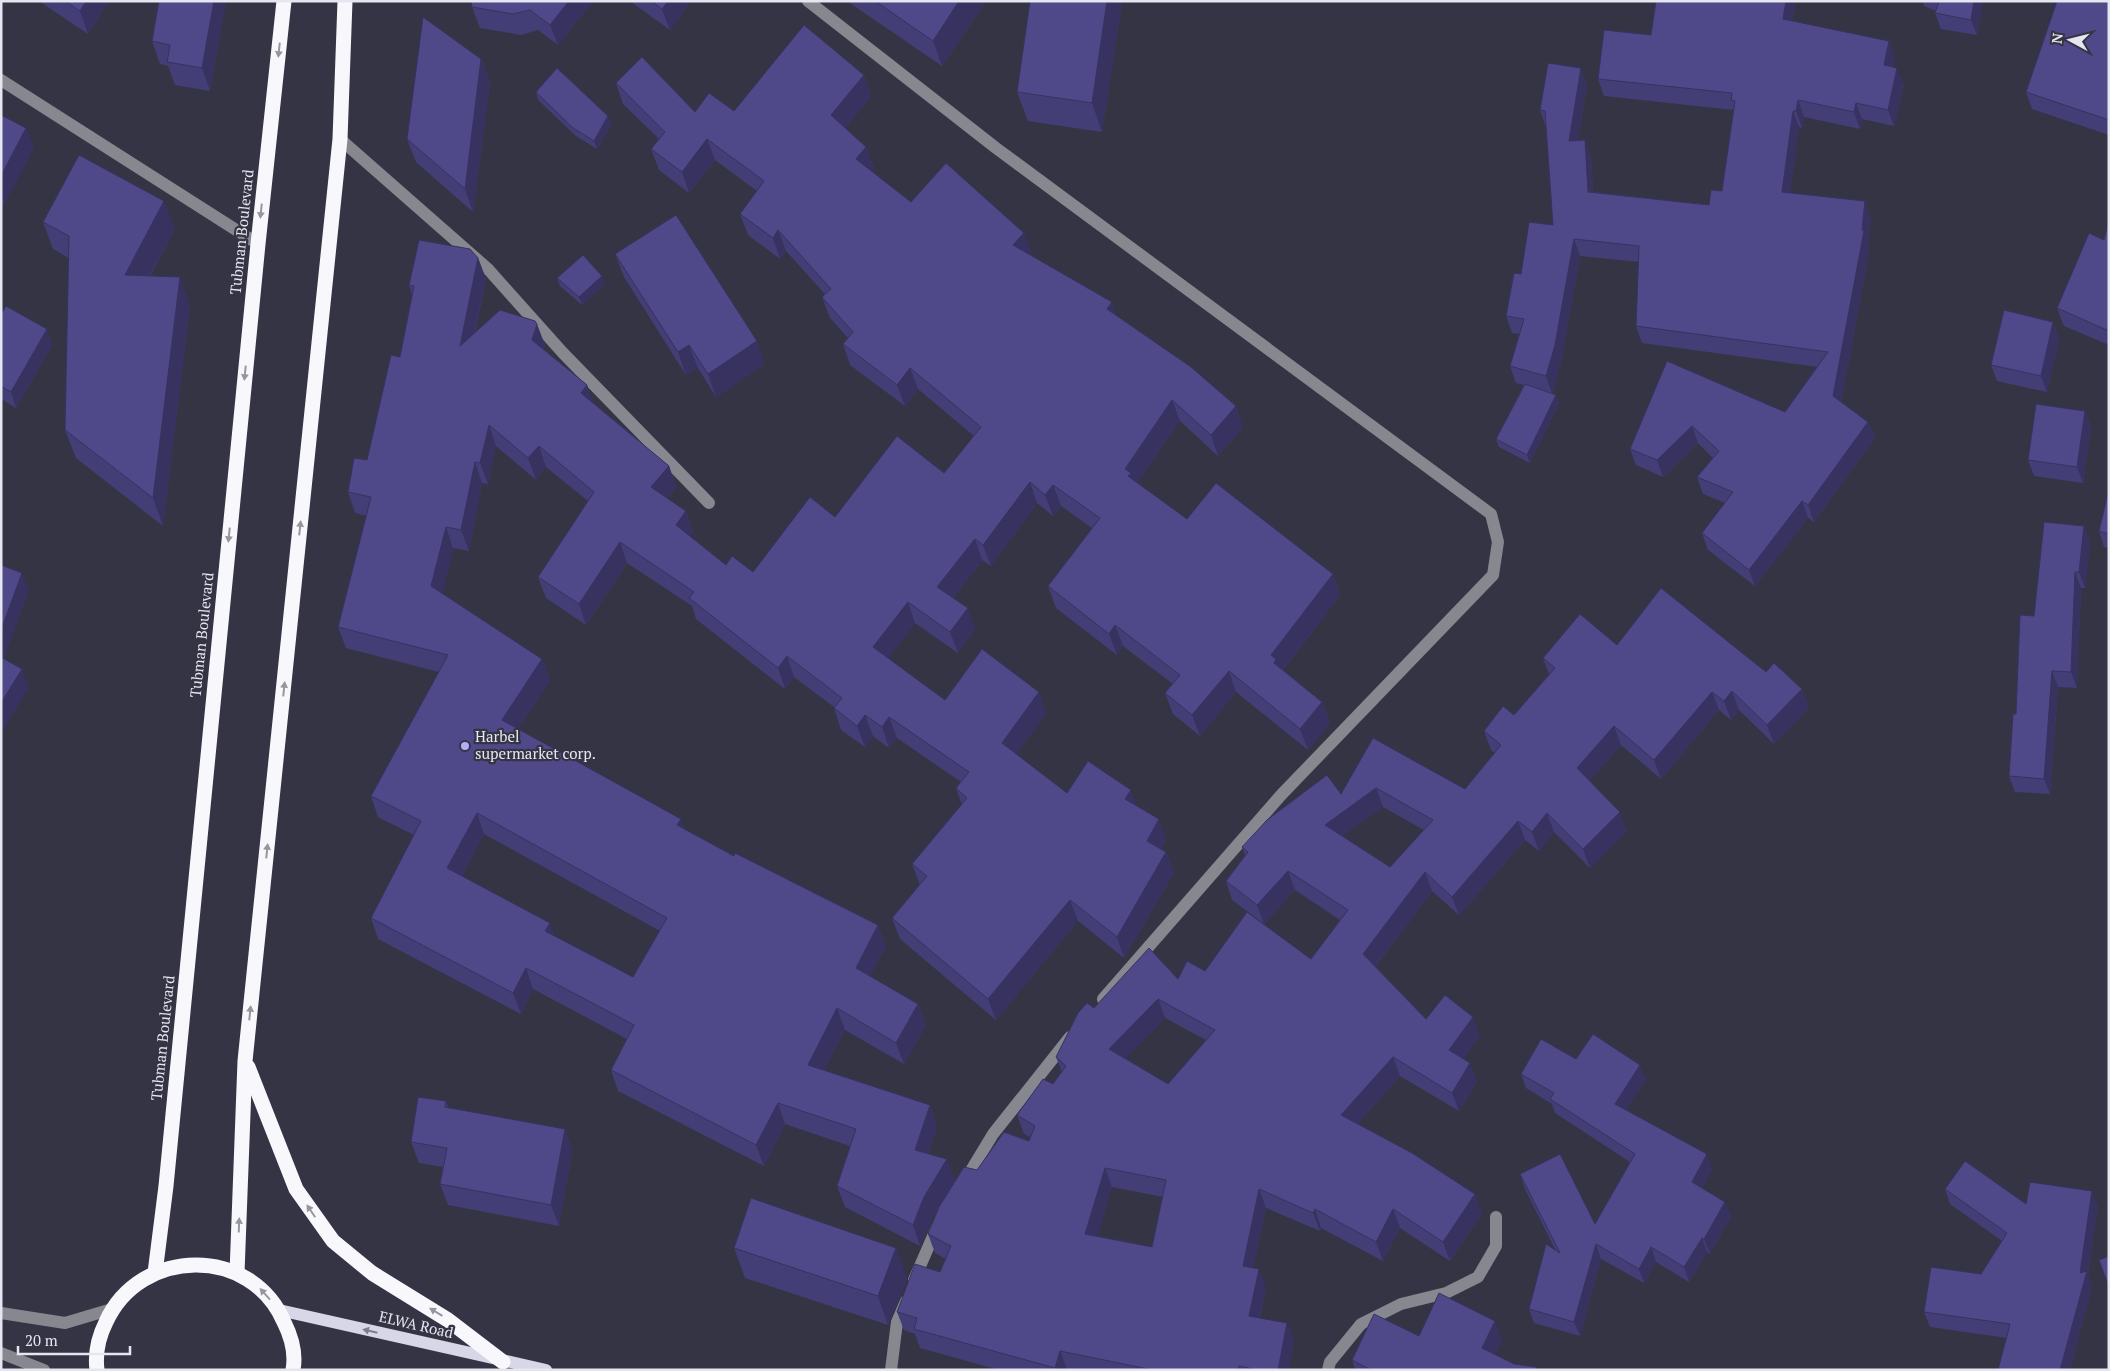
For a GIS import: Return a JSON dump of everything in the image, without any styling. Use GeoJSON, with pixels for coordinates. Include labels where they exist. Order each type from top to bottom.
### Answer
{"type":"FeatureCollection","features":[{"type":"Feature","properties":{"kind":"highway","name":"Tubman Boulevard"},"geometry":{"type":"LineString","coordinates":[[154,1272],[166,1186],[258,244],[284,1]]}},
{"type":"Feature","properties":{"kind":"highway"},"geometry":{"type":"LineString","coordinates":[[237,1273],[245,1061],[340,139],[345,1]]}},
{"type":"Feature","properties":{"kind":"highway"},"geometry":{"type":"LineString","coordinates":[[245,1061],[296,1189],[333,1241],[372,1274],[448,1320],[503,1362]]}},
{"type":"Feature","properties":{"kind":"highway"},"geometry":{"type":"LineString","coordinates":[[97,1370],[100,1334],[112,1309],[131,1287],[154,1272],[182,1265],[210,1265],[237,1273],[261,1289],[279,1310],[291,1336],[293,1370]]}},
{"type":"Feature","properties":{"kind":"main road","name":"ELWA Road"},"geometry":{"type":"LineString","coordinates":[[279,1310],[503,1362],[546,1370]]}},
{"type":"Feature","properties":{"kind":"street"},"geometry":{"type":"LineString","coordinates":[[808,1],[996,148],[1491,514],[1498,542],[1493,575],[1282,794],[1092,1011]]}},
{"type":"Feature","properties":{"kind":"street"},"geometry":{"type":"LineString","coordinates":[[1,80],[258,244]]}},
{"type":"Feature","properties":{"kind":"street"},"geometry":{"type":"LineString","coordinates":[[340,139],[488,269],[563,353],[709,503]]}},
{"type":"Feature","properties":{"kind":"street"},"geometry":{"type":"LineString","coordinates":[[958,1190],[993,1134],[1079,1026]]}},
{"type":"Feature","properties":{"kind":"street"},"geometry":{"type":"LineString","coordinates":[[891,1370],[897,1322],[944,1214]]}},
{"type":"Feature","properties":{"kind":"street"},"geometry":{"type":"LineString","coordinates":[[1328,1370],[1330,1362],[1361,1324],[1402,1304],[1446,1293],[1478,1277],[1496,1246],[1496,1217]]}},
{"type":"Feature","properties":{"kind":"street"},"geometry":{"type":"LineString","coordinates":[[1,1313],[66,1323],[112,1309]]}},
{"type":"Feature","properties":{"kind":"street"},"geometry":{"type":"LineString","coordinates":[[2,1354],[44,1370]]}},
{"type":"Feature","properties":{"kind":"building"},"geometry":{"type":"Polygon","coordinates":[[[65,1],[86,1],[80,11],[65,1]]]}},
{"type":"Feature","properties":{"kind":"building"},"geometry":{"type":"Polygon","coordinates":[[[159,1],[214,1],[202,68],[167,62],[170,45],[152,41],[159,1]]]}},
{"type":"Feature","properties":{"kind":"building"},"geometry":{"type":"Polygon","coordinates":[[[471,1],[569,1],[550,25],[530,10],[513,14],[472,7],[471,1]]]}},
{"type":"Feature","properties":{"kind":"building"},"geometry":{"type":"Polygon","coordinates":[[[651,1],[668,1],[662,9],[651,1]]]}},
{"type":"Feature","properties":{"kind":"building"},"geometry":{"type":"Polygon","coordinates":[[[875,1],[959,1],[933,41],[875,1]]]}},
{"type":"Feature","properties":{"kind":"building"},"geometry":{"type":"Polygon","coordinates":[[[1030,1],[1107,1],[1092,103],[1017,92],[1030,1]]]}},
{"type":"Feature","properties":{"kind":"building"},"geometry":{"type":"Polygon","coordinates":[[[1656,1],[1786,1],[1783,19],[1889,41],[1884,65],[1897,68],[1888,110],[1856,103],[1854,112],[1798,100],[1796,111],[1793,111],[1782,192],[1865,201],[1862,230],[1864,231],[1833,396],[1868,422],[1808,505],[1802,501],[1749,570],[1702,533],[1733,492],[1697,477],[1719,451],[1692,426],[1657,460],[1630,449],[1667,361],[1785,412],[1828,352],[1636,326],[1639,246],[1574,239],[1555,345],[1546,376],[1510,366],[1524,319],[1506,316],[1514,273],[1521,274],[1529,222],[1553,225],[1545,111],[1540,110],[1548,63],[1581,68],[1569,141],[1585,140],[1588,192],[1709,205],[1711,190],[1722,191],[1735,101],[1731,100],[1732,93],[1598,79],[1604,30],[1651,35],[1656,1]]]}},
{"type":"Feature","properties":{"kind":"building"},"geometry":{"type":"Polygon","coordinates":[[[1939,1],[1974,1],[1971,20],[1935,13],[1939,1]]]}},
{"type":"Feature","properties":{"kind":"building"},"geometry":{"type":"Polygon","coordinates":[[[2057,1],[2109,1],[2109,120],[2026,92],[2057,1]]]}},
{"type":"Feature","properties":{"kind":"building"},"geometry":{"type":"Polygon","coordinates":[[[423,17],[481,59],[465,189],[407,139],[423,17]]]}},
{"type":"Feature","properties":{"kind":"building"},"geometry":{"type":"Polygon","coordinates":[[[804,25],[864,75],[831,115],[866,147],[856,159],[911,202],[946,163],[1024,233],[1013,245],[1112,302],[1107,309],[1191,367],[1236,406],[1211,435],[1172,400],[1125,469],[1131,473],[1128,476],[1187,519],[1216,483],[1333,574],[1271,655],[1276,659],[1274,663],[1322,702],[1300,729],[1229,671],[1192,715],[1165,693],[1180,675],[1115,625],[1109,634],[1048,586],[1100,518],[1053,485],[1045,495],[1030,482],[983,545],[975,539],[937,587],[968,608],[950,632],[908,602],[873,647],[945,700],[982,649],[1039,692],[1002,743],[1067,793],[1088,761],[1131,790],[1125,799],[1159,819],[1147,841],[1166,852],[1117,937],[1070,900],[988,999],[892,918],[927,876],[912,864],[967,798],[956,788],[969,772],[889,717],[882,727],[865,715],[857,726],[834,708],[842,698],[787,656],[778,668],[689,598],[694,592],[620,542],[579,604],[538,577],[594,492],[539,446],[528,458],[489,425],[480,463],[475,462],[461,530],[446,527],[431,586],[542,659],[502,720],[681,819],[677,825],[734,856],[735,853],[878,925],[856,968],[918,1004],[896,1043],[837,1008],[808,1065],[930,1105],[915,1150],[947,1159],[924,1197],[913,1225],[837,1186],[856,1129],[778,1103],[756,1145],[611,1070],[634,1025],[526,968],[513,993],[371,918],[421,821],[371,796],[448,655],[338,627],[371,497],[348,492],[354,458],[367,460],[391,355],[400,357],[414,286],[409,285],[419,240],[470,249],[478,258],[460,346],[500,310],[535,321],[537,324],[532,340],[587,385],[581,393],[669,466],[651,487],[686,511],[676,525],[726,565],[732,556],[753,572],[810,497],[835,517],[897,436],[944,473],[981,427],[910,368],[897,385],[843,344],[853,332],[822,297],[831,289],[778,230],[773,238],[740,214],[764,181],[707,139],[682,172],[651,149],[665,132],[616,83],[642,57],[695,112],[709,93],[734,111],[804,25]],[[477,813],[447,868],[550,923],[545,931],[633,977],[667,918],[477,813]]]}},
{"type":"Feature","properties":{"kind":"building"},"geometry":{"type":"Polygon","coordinates":[[[557,68],[608,116],[594,141],[573,128],[536,92],[557,68]]]}},
{"type":"Feature","properties":{"kind":"building"},"geometry":{"type":"Polygon","coordinates":[[[1,115],[26,128],[1,176],[1,115]]]}},
{"type":"Feature","properties":{"kind":"building"},"geometry":{"type":"Polygon","coordinates":[[[79,155],[164,201],[125,275],[180,277],[153,498],[65,430],[69,236],[43,222],[79,155]]]}},
{"type":"Feature","properties":{"kind":"building"},"geometry":{"type":"Polygon","coordinates":[[[676,215],[757,341],[708,374],[689,345],[678,352],[615,254],[676,215]]]}},
{"type":"Feature","properties":{"kind":"building"},"geometry":{"type":"Polygon","coordinates":[[[2109,221],[2109,331],[2057,308],[2089,233],[2104,240],[2109,221]]]}},
{"type":"Feature","properties":{"kind":"building"},"geometry":{"type":"Polygon","coordinates":[[[583,255],[602,276],[579,297],[557,278],[583,255]]]}},
{"type":"Feature","properties":{"kind":"building"},"geometry":{"type":"Polygon","coordinates":[[[6,306],[47,329],[11,392],[1,386],[1,314],[6,306]]]}},
{"type":"Feature","properties":{"kind":"building"},"geometry":{"type":"Polygon","coordinates":[[[2004,310],[2053,322],[2041,376],[1991,365],[2004,310]]]}},
{"type":"Feature","properties":{"kind":"building"},"geometry":{"type":"Polygon","coordinates":[[[1525,384],[1556,395],[1527,455],[1496,439],[1525,384]]]}},
{"type":"Feature","properties":{"kind":"building"},"geometry":{"type":"Polygon","coordinates":[[[2036,404],[2085,411],[2077,467],[2028,460],[2036,404]]]}},
{"type":"Feature","properties":{"kind":"building"},"geometry":{"type":"Polygon","coordinates":[[[2109,489],[2109,534],[2099,531],[2109,489]]]}},
{"type":"Feature","properties":{"kind":"building"},"geometry":{"type":"Polygon","coordinates":[[[2044,522],[2084,526],[2079,572],[2075,572],[2071,672],[2052,671],[2044,779],[2009,776],[2013,714],[2016,714],[2020,615],[2034,616],[2044,522]]]}},
{"type":"Feature","properties":{"kind":"building"},"geometry":{"type":"Polygon","coordinates":[[[1,565],[22,573],[1,630],[1,565]]]}},
{"type":"Feature","properties":{"kind":"building"},"geometry":{"type":"Polygon","coordinates":[[[1661,588],[1766,672],[1774,663],[1802,689],[1767,725],[1732,691],[1724,701],[1712,692],[1654,760],[1614,726],[1577,768],[1620,812],[1583,849],[1547,813],[1532,832],[1518,821],[1452,897],[1425,872],[1363,954],[1426,1019],[1445,995],[1473,1017],[1449,1050],[1470,1063],[1452,1093],[1393,1057],[1341,1115],[1412,1153],[1475,1194],[1443,1242],[1393,1209],[1376,1242],[1315,1209],[1313,1213],[1259,1189],[1243,1266],[1259,1269],[1249,1316],[1287,1323],[1278,1370],[1257,1370],[1239,1366],[1239,1370],[1153,1370],[1060,1351],[1055,1368],[914,1329],[917,1318],[897,1312],[915,1264],[940,1272],[951,1246],[928,1234],[939,1207],[964,1167],[977,1170],[1004,1132],[1029,1141],[1035,1126],[1017,1115],[1043,1079],[1053,1084],[1066,1066],[1056,1057],[1078,1013],[1087,1003],[1094,1008],[1149,948],[1178,979],[1187,961],[1205,971],[1247,912],[1311,959],[1348,910],[1288,871],[1257,905],[1226,881],[1248,852],[1242,847],[1267,820],[1327,775],[1341,794],[1373,738],[1465,789],[1501,745],[1484,731],[1503,706],[1514,715],[1555,668],[1543,658],[1580,614],[1617,645],[1661,588]],[[1376,788],[1325,825],[1390,867],[1433,820],[1376,788]],[[1158,999],[1109,1049],[1168,1084],[1215,1030],[1158,999]],[[1105,1168],[1085,1234],[1152,1247],[1166,1180],[1105,1168]]]}},
{"type":"Feature","properties":{"kind":"building"},"geometry":{"type":"Polygon","coordinates":[[[1,657],[22,669],[1,703],[1,657]]]}},
{"type":"Feature","properties":{"kind":"building"},"geometry":{"type":"Polygon","coordinates":[[[1593,1034],[1640,1065],[1615,1104],[1707,1154],[1692,1182],[1725,1202],[1704,1239],[1702,1238],[1684,1267],[1651,1247],[1639,1269],[1596,1244],[1574,1322],[1529,1309],[1546,1244],[1560,1253],[1520,1174],[1560,1154],[1595,1224],[1635,1154],[1550,1099],[1554,1093],[1521,1074],[1541,1039],[1576,1059],[1593,1034]]]}},
{"type":"Feature","properties":{"kind":"building"},"geometry":{"type":"Polygon","coordinates":[[[418,1097],[446,1101],[445,1107],[565,1129],[551,1205],[440,1184],[447,1148],[411,1142],[418,1097]]]}},
{"type":"Feature","properties":{"kind":"building"},"geometry":{"type":"Polygon","coordinates":[[[1965,1161],[2026,1204],[2030,1182],[2092,1191],[2080,1273],[2087,1271],[2060,1370],[1998,1370],[2010,1324],[1924,1312],[1931,1267],[1981,1274],[2007,1233],[1945,1189],[1965,1161]]]}},
{"type":"Feature","properties":{"kind":"building"},"geometry":{"type":"Polygon","coordinates":[[[751,1198],[896,1248],[878,1296],[734,1248],[751,1198]]]}},
{"type":"Feature","properties":{"kind":"building"},"geometry":{"type":"Polygon","coordinates":[[[2109,1256],[2109,1287],[2099,1260],[2109,1256]]]}},
{"type":"Feature","properties":{"kind":"building"},"geometry":{"type":"Polygon","coordinates":[[[1439,1293],[1495,1321],[1482,1348],[1514,1364],[1536,1367],[1536,1370],[1371,1370],[1352,1360],[1374,1314],[1419,1336],[1439,1293]]]}},
{"type":"Feature","properties":{"kind":"place","name":"Harbel supermarket corp."},"geometry":{"type":"Point","coordinates":[465,746]}}]}
